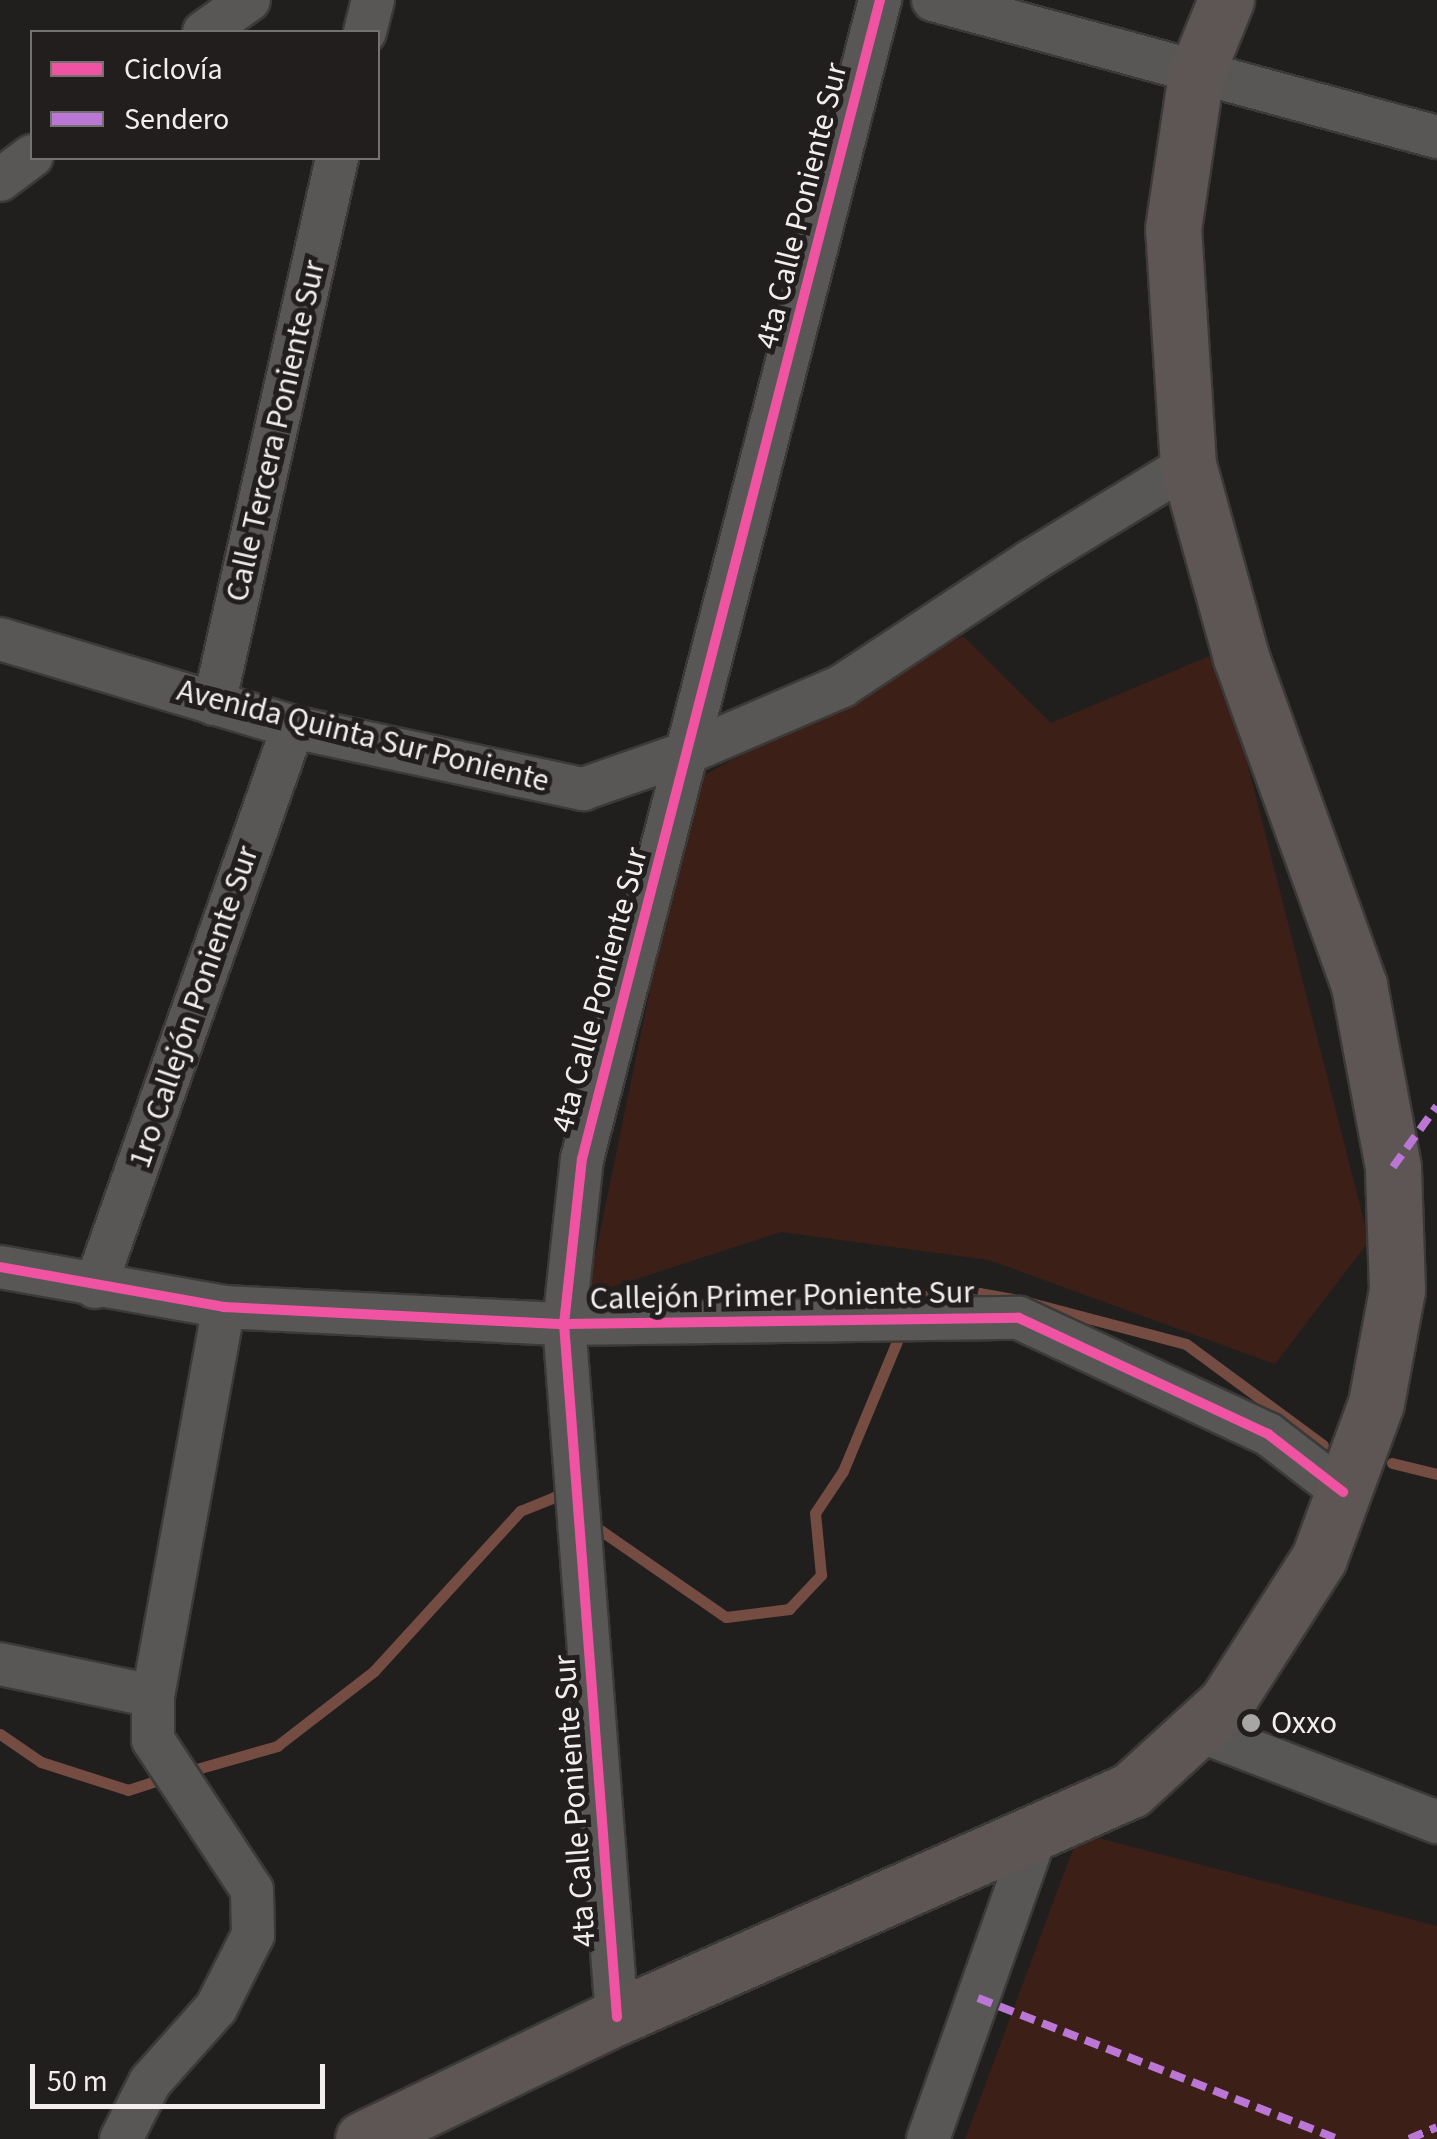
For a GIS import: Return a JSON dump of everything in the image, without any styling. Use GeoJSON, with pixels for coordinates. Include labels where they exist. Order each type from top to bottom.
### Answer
{"type":"FeatureCollection","features":[{"type":"Feature","properties":{"kind":"main road"},"geometry":{"type":"LineString","coordinates":[[363,2139],[431,2125],[617,2017],[1131,1790],[1226,1703],[1319,1558],[1376,1403],[1397,1290],[1393,1167],[1359,985],[1241,658],[1188,465],[1173,229],[1196,74],[1226,0]]}},
{"type":"Feature","properties":{"kind":"street"},"geometry":{"type":"LineString","coordinates":[[207,30],[249,0]]}},
{"type":"Feature","properties":{"kind":"street"},"geometry":{"type":"LineString","coordinates":[[366,30],[373,0]]}},
{"type":"Feature","properties":{"kind":"street","name":"4ta Calle Poniente Sur"},"geometry":{"type":"LineString","coordinates":[[617,2017],[564,1324],[582,1158],[880,0]]}},
{"type":"Feature","properties":{"kind":"street"},"geometry":{"type":"LineString","coordinates":[[933,0],[1437,137]]}},
{"type":"Feature","properties":{"kind":"street"},"geometry":{"type":"LineString","coordinates":[[0,180],[30,158]]}},
{"type":"Feature","properties":{"kind":"street","name":"Calle Tercera Poniente Sur"},"geometry":{"type":"LineString","coordinates":[[214,704],[337,160]]}},
{"type":"Feature","properties":{"kind":"street","name":"Avenida Quinta Sur Poniente"},"geometry":{"type":"LineString","coordinates":[[0,639],[293,726],[583,789],[689,752],[842,686],[1030,561],[1188,465]]}},
{"type":"Feature","properties":{"kind":"street","name":"1ro Callejón Poniente Sur"},"geometry":{"type":"LineString","coordinates":[[95,1288],[293,726]]}},
{"type":"Feature","properties":{"kind":"street","name":"Callejón Primer Poniente Sur"},"geometry":{"type":"LineString","coordinates":[[0,1267],[95,1288],[224,1308],[564,1324],[1019,1318],[1268,1434],[1343,1492]]}},
{"type":"Feature","properties":{"kind":"street"},"geometry":{"type":"LineString","coordinates":[[121,2139],[150,2082],[216,2008],[253,1935],[252,1890],[154,1740],[153,1696],[224,1308]]}},
{"type":"Feature","properties":{"kind":"street"},"geometry":{"type":"LineString","coordinates":[[0,1664],[153,1696]]}},
{"type":"Feature","properties":{"kind":"street"},"geometry":{"type":"LineString","coordinates":[[1198,1730],[1437,1822]]}},
{"type":"Feature","properties":{"kind":"street"},"geometry":{"type":"LineString","coordinates":[[928,2139],[1037,1831]]}},
{"type":"Feature","properties":{"kind":"shaded area"},"geometry":{"type":"Polygon","coordinates":[[[963,636],[1051,723],[1219,652],[1369,1241],[1275,1364],[989,1260],[781,1232],[587,1295],[693,781],[963,636]]]}},
{"type":"Feature","properties":{"kind":"shaded area"},"geometry":{"type":"Polygon","coordinates":[[[1079,1833],[1437,1926],[1437,2139],[965,2139],[1079,1833]]]}},
{"type":"Feature","properties":{"kind":"waterway"},"geometry":{"type":"LineString","coordinates":[[913,1308],[919,1297],[939,1294],[979,1293],[1012,1299]]}},
{"type":"Feature","properties":{"kind":"waterway"},"geometry":{"type":"LineString","coordinates":[[1031,1303],[1186,1344],[1323,1445]]}},
{"type":"Feature","properties":{"kind":"waterway"},"geometry":{"type":"LineString","coordinates":[[590,1523],[726,1617],[789,1609],[821,1575],[815,1513],[843,1471],[902,1329]]}},
{"type":"Feature","properties":{"kind":"waterway"},"geometry":{"type":"LineString","coordinates":[[1392,1463],[1437,1474]]}},
{"type":"Feature","properties":{"kind":"waterway"},"geometry":{"type":"LineString","coordinates":[[186,1772],[277,1746],[374,1671],[520,1511],[554,1497],[567,1506]]}},
{"type":"Feature","properties":{"kind":"waterway"},"geometry":{"type":"LineString","coordinates":[[0,1734],[41,1762],[128,1790],[168,1777]]}},
{"type":"Feature","properties":{"kind":"marked path"},"geometry":{"type":"LineString","coordinates":[[1393,1167],[1437,1106]]}},
{"type":"Feature","properties":{"kind":"marked path"},"geometry":{"type":"LineString","coordinates":[[978,1998],[1338,2139]]}},
{"type":"Feature","properties":{"kind":"marked path"},"geometry":{"type":"LineString","coordinates":[[1409,2139],[1437,2127]]}},
{"type":"Feature","properties":{"kind":"cycle path"},"geometry":{"type":"LineString","coordinates":[[617,2017],[564,1324],[582,1159],[880,0]]}},
{"type":"Feature","properties":{"kind":"cycle path"},"geometry":{"type":"LineString","coordinates":[[0,1267],[224,1307],[564,1324],[1019,1318],[1268,1434],[1343,1492]]}},
{"type":"Feature","properties":{"kind":"place","name":"Oxxo"},"geometry":{"type":"Point","coordinates":[1251,1723]}}]}
